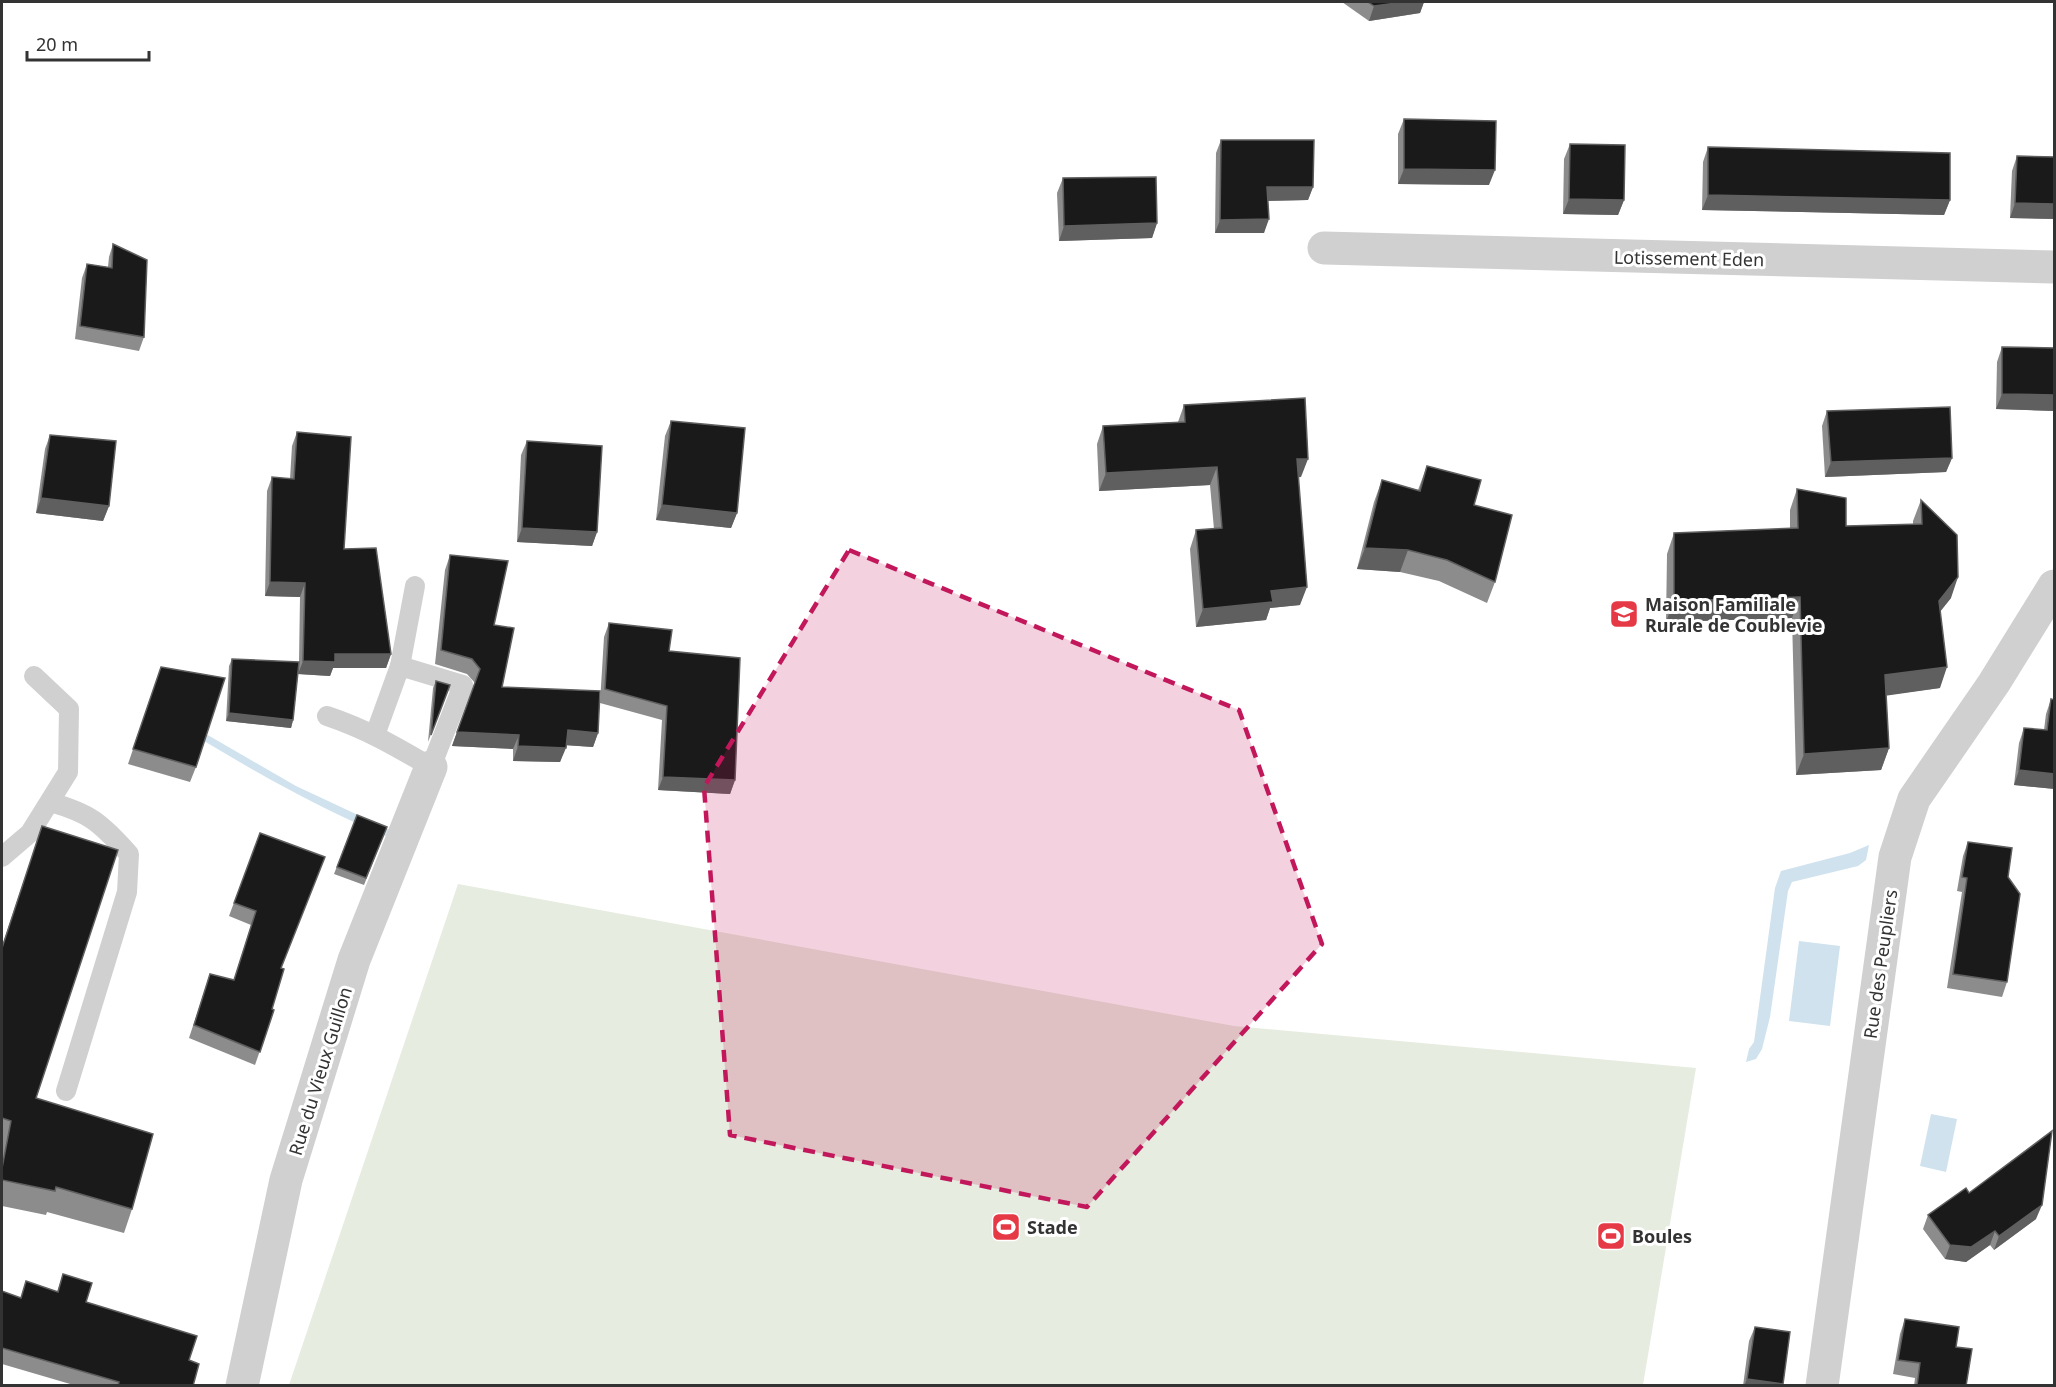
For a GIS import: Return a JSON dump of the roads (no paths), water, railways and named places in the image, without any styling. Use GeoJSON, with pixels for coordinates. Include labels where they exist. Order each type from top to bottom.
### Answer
{"type":"FeatureCollection","features":[{"type":"Feature","properties":{"kind":"street","name":"Lotissement Eden"},"geometry":{"type":"LineString","coordinates":[[1324,248],[2055,267]]}},
{"type":"Feature","properties":{"kind":"street","name":"Rue des Peupliers"},"geometry":{"type":"LineString","coordinates":[[1822,1386],[1895,857],[1914,799],[1994,683],[2055,586]]}},
{"type":"Feature","properties":{"kind":"street","name":"Rue du Vieux Guillon"},"geometry":{"type":"LineString","coordinates":[[242,1386],[290,1169],[354,960],[430,767]]}},
{"type":"Feature","properties":{"kind":"lane"},"geometry":{"type":"LineString","coordinates":[[375,735],[400,666],[415,586]]}},
{"type":"Feature","properties":{"kind":"lane"},"geometry":{"type":"LineString","coordinates":[[327,716],[363,728],[430,767],[463,685],[400,666]]}},
{"type":"Feature","properties":{"kind":"lane"},"geometry":{"type":"LineString","coordinates":[[2,857],[30,833],[68,772],[69,709],[34,676]]}},
{"type":"Feature","properties":{"kind":"lane"},"geometry":{"type":"LineString","coordinates":[[50,802],[85,812],[107,830],[129,854],[127,892],[66,1091]]}},
{"type":"Feature","properties":{"kind":"water"},"geometry":{"type":"Polygon","coordinates":[[[206,734],[296,786],[390,830],[388,837],[317,804],[249,767],[204,741],[206,734]]]}},
{"type":"Feature","properties":{"kind":"water"},"geometry":{"type":"Polygon","coordinates":[[[1869,845],[1866,860],[1858,866],[1792,882],[1788,891],[1770,1017],[1762,1049],[1756,1059],[1746,1062],[1749,1049],[1754,1042],[1775,888],[1781,871],[1850,853],[1869,845]]]}},
{"type":"Feature","properties":{"kind":"water"},"geometry":{"type":"Polygon","coordinates":[[[1799,941],[1840,946],[1830,1026],[1789,1021],[1799,941]]]}},
{"type":"Feature","properties":{"kind":"water"},"geometry":{"type":"Polygon","coordinates":[[[1931,1114],[1957,1119],[1946,1172],[1920,1166],[1931,1114]]]}},
{"type":"Feature","properties":{"kind":"place","name":"Maison Familiale Rurale de Coublevie"},"geometry":{"type":"Point","coordinates":[1624,614]}},
{"type":"Feature","properties":{"kind":"place","name":"Stade"},"geometry":{"type":"Point","coordinates":[1006,1227]}},
{"type":"Feature","properties":{"kind":"place","name":"Boules"},"geometry":{"type":"Point","coordinates":[1611,1236]}}]}
